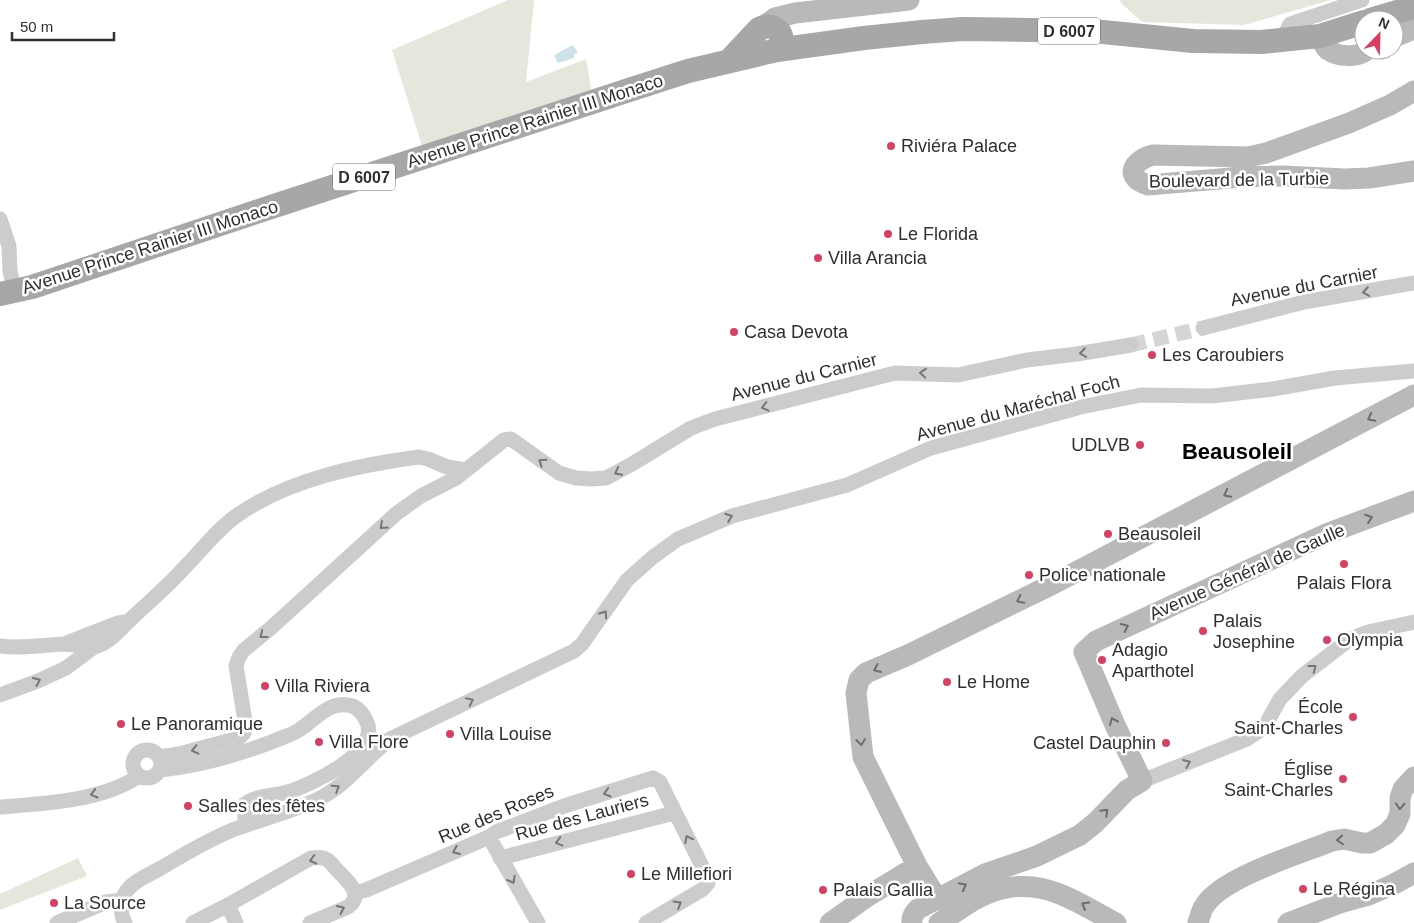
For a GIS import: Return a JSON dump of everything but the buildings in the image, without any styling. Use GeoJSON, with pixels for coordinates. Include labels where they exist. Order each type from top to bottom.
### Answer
{"type":"FeatureCollection","features":[{"type":"Feature","properties":{"kind":"main road"},"geometry":{"type":"LineString","coordinates":[[771,38],[775,18],[795,13],[909,0]]}},
{"type":"Feature","properties":{"kind":"main road","name":"Avenue Prince Rainier III Monaco"},"geometry":{"type":"LineString","coordinates":[[6,279],[729,61],[771,38],[818,44],[922,32],[963,30],[1093,31],[1193,41],[1260,42],[1320,36],[1354,24]]}},
{"type":"Feature","properties":{"kind":"main road"},"geometry":{"type":"LineString","coordinates":[[1354,28],[1351,41],[1354,43]]}},
{"type":"Feature","properties":{"kind":"main road"},"geometry":{"type":"LineString","coordinates":[[1320,36],[1328,50],[1354,55]]}},
{"type":"Feature","properties":{"kind":"main road","name":"Boulevard de la Turbie"},"geometry":{"type":"LineString","coordinates":[[1414,91],[1390,105],[1349,123],[1266,153],[1241,157],[1153,155],[1143,157],[1138,162],[1133,173],[1134,178],[1148,185],[1243,177],[1369,178],[1414,171]]}},
{"type":"Feature","properties":{"kind":"main road"},"geometry":{"type":"LineString","coordinates":[[938,900],[917,866],[863,757],[856,693],[860,680],[866,673],[908,655],[1053,584],[1414,395]]}},
{"type":"Feature","properties":{"kind":"main road","name":"Avenue Général de Gaulle"},"geometry":{"type":"LineString","coordinates":[[1142,781],[1109,712],[1084,652],[1096,641],[1326,534],[1414,501]]}},
{"type":"Feature","properties":{"kind":"main road"},"geometry":{"type":"LineString","coordinates":[[1198,923],[1204,905],[1216,893],[1234,881],[1332,841],[1344,839],[1370,843],[1386,834],[1395,825],[1400,814],[1400,798],[1403,789],[1414,777]]}},
{"type":"Feature","properties":{"kind":"main road"},"geometry":{"type":"LineString","coordinates":[[912,923],[911,920],[918,909],[985,874],[1037,856],[1080,835],[1095,823],[1127,790],[1142,781]]}},
{"type":"Feature","properties":{"kind":"main road"},"geometry":{"type":"LineString","coordinates":[[830,923],[868,896],[917,866]]}},
{"type":"Feature","properties":{"kind":"main road"},"geometry":{"type":"LineString","coordinates":[[1288,923],[1340,903],[1369,895],[1414,873]]}},
{"type":"Feature","properties":{"kind":"main road"},"geometry":{"type":"LineString","coordinates":[[939,923],[977,898],[990,892],[1002,888],[1027,885],[1053,890],[1065,895],[1116,923]]}},
{"type":"Feature","properties":{"kind":"street"},"geometry":{"type":"LineString","coordinates":[[1285,40],[1290,24],[1362,0]]}},
{"type":"Feature","properties":{"kind":"street"},"geometry":{"type":"LineString","coordinates":[[0,219],[9,246],[6,279]]}},
{"type":"Feature","properties":{"kind":"street","name":"Avenue du Carnier"},"geometry":{"type":"LineString","coordinates":[[1203,328],[1289,305],[1414,283]]}},
{"type":"Feature","properties":{"kind":"street","name":"Avenue du Carnier"},"geometry":{"type":"LineString","coordinates":[[466,470],[504,440],[511,439],[559,473],[576,478],[606,478],[691,428],[715,419],[895,373],[958,375],[1026,360],[1131,345]]}},
{"type":"Feature","properties":{"kind":"street","name":"Avenue du Maréchal Foch"},"geometry":{"type":"LineString","coordinates":[[57,923],[125,894],[200,845],[245,826],[292,810],[322,796],[341,785],[374,751],[390,739],[574,651],[586,639],[627,580],[638,569],[678,538],[732,516],[847,484],[931,448],[1081,407],[1142,396],[1212,396],[1273,389],[1335,378],[1414,371]]}},
{"type":"Feature","properties":{"kind":"street"},"geometry":{"type":"LineString","coordinates":[[72,662],[121,630],[186,566],[200,548],[220,529],[239,514],[262,500],[296,485],[330,474],[419,457],[447,467],[466,470]]}},
{"type":"Feature","properties":{"kind":"street"},"geometry":{"type":"LineString","coordinates":[[421,496],[435,477],[435,462]]}},
{"type":"Feature","properties":{"kind":"street"},"geometry":{"type":"LineString","coordinates":[[245,826],[244,804],[251,800],[289,791],[333,772],[361,749],[367,738],[368,728],[363,714],[354,706],[344,704],[328,708],[298,731],[252,750],[181,768],[160,764],[152,750],[143,750],[135,755],[132,764],[135,772],[139,776],[151,778],[160,764],[188,752],[239,738],[244,733],[246,727],[236,666],[244,650],[272,627],[397,513],[421,496],[456,478],[466,470]]}},
{"type":"Feature","properties":{"kind":"street"},"geometry":{"type":"LineString","coordinates":[[65,644],[118,623],[128,622]]}},
{"type":"Feature","properties":{"kind":"street"},"geometry":{"type":"LineString","coordinates":[[1142,781],[1247,739],[1259,731],[1266,724],[1280,699],[1297,681],[1350,639],[1368,632],[1414,622]]}},
{"type":"Feature","properties":{"kind":"street"},"geometry":{"type":"LineString","coordinates":[[0,695],[66,668],[76,657],[74,651],[65,644]]}},
{"type":"Feature","properties":{"kind":"street"},"geometry":{"type":"LineString","coordinates":[[0,646],[15,648],[65,644],[94,647]]}},
{"type":"Feature","properties":{"kind":"street"},"geometry":{"type":"LineString","coordinates":[[0,807],[45,804],[76,799],[126,784],[139,776]]}},
{"type":"Feature","properties":{"kind":"street","name":"Rue des Roses"},"geometry":{"type":"LineString","coordinates":[[353,888],[366,890],[489,837],[496,832],[564,806],[654,778],[660,782],[674,813]]}},
{"type":"Feature","properties":{"kind":"street"},"geometry":{"type":"LineString","coordinates":[[289,791],[292,810]]}},
{"type":"Feature","properties":{"kind":"street"},"geometry":{"type":"LineString","coordinates":[[646,923],[703,889],[708,883],[706,874],[674,813]]}},
{"type":"Feature","properties":{"kind":"street","name":"Rue des Lauriers"},"geometry":{"type":"LineString","coordinates":[[500,858],[674,813]]}},
{"type":"Feature","properties":{"kind":"street"},"geometry":{"type":"LineString","coordinates":[[489,837],[538,923]]}},
{"type":"Feature","properties":{"kind":"street"},"geometry":{"type":"LineString","coordinates":[[193,923],[311,858],[320,857],[326,859],[353,888],[353,903],[348,907],[310,923]]}},
{"type":"Feature","properties":{"kind":"street"},"geometry":{"type":"LineString","coordinates":[[125,894],[122,913],[125,923]]}},
{"type":"Feature","properties":{"kind":"street"},"geometry":{"type":"LineString","coordinates":[[228,905],[236,923]]}},
{"type":"Feature","properties":{"kind":"shaded area"},"geometry":{"type":"Polygon","coordinates":[[[508,0],[534,0],[526,82],[586,59],[595,111],[428,165],[392,50],[508,0]]]}},
{"type":"Feature","properties":{"kind":"shaded area"},"geometry":{"type":"Polygon","coordinates":[[[1120,0],[1331,0],[1244,25],[1142,22],[1120,0]]]}},
{"type":"Feature","properties":{"kind":"shaded area"},"geometry":{"type":"Polygon","coordinates":[[[78,858],[87,876],[0,910],[0,894],[78,858]]]}},
{"type":"Feature","properties":{"kind":"water"},"geometry":{"type":"Polygon","coordinates":[[[573,45],[578,53],[574,54],[574,58],[558,63],[554,56],[573,45]]]}},
{"type":"Feature","properties":{"kind":"tunnel"},"geometry":{"type":"LineString","coordinates":[[1131,345],[1203,328]]}},
{"type":"Feature","properties":{"kind":"place","name":"Riviéra Palace"},"geometry":{"type":"Point","coordinates":[891,146]}},
{"type":"Feature","properties":{"kind":"place","name":"Le Florida"},"geometry":{"type":"Point","coordinates":[888,234]}},
{"type":"Feature","properties":{"kind":"place","name":"Villa Arancia"},"geometry":{"type":"Point","coordinates":[818,258]}},
{"type":"Feature","properties":{"kind":"place","name":"Casa Devota"},"geometry":{"type":"Point","coordinates":[734,332]}},
{"type":"Feature","properties":{"kind":"place","name":"Les Caroubiers"},"geometry":{"type":"Point","coordinates":[1152,355]}},
{"type":"Feature","properties":{"kind":"place","name":"UDLVB"},"geometry":{"type":"Point","coordinates":[1140,445]}},
{"type":"Feature","properties":{"kind":"place","name":"Beausoleil"},"geometry":{"type":"Point","coordinates":[1108,534]}},
{"type":"Feature","properties":{"kind":"place","name":"Palais Flora"},"geometry":{"type":"Point","coordinates":[1344,564]}},
{"type":"Feature","properties":{"kind":"place","name":"Police nationale"},"geometry":{"type":"Point","coordinates":[1029,575]}},
{"type":"Feature","properties":{"kind":"place","name":"Palais Josephine"},"geometry":{"type":"Point","coordinates":[1203,631]}},
{"type":"Feature","properties":{"kind":"place","name":"Olympia"},"geometry":{"type":"Point","coordinates":[1327,640]}},
{"type":"Feature","properties":{"kind":"place","name":"Adagio Aparthotel"},"geometry":{"type":"Point","coordinates":[1102,660]}},
{"type":"Feature","properties":{"kind":"place","name":"Le Home"},"geometry":{"type":"Point","coordinates":[947,682]}},
{"type":"Feature","properties":{"kind":"place","name":"Villa Riviera"},"geometry":{"type":"Point","coordinates":[265,686]}},
{"type":"Feature","properties":{"kind":"place","name":"École Saint-Charles"},"geometry":{"type":"Point","coordinates":[1353,717]}},
{"type":"Feature","properties":{"kind":"place","name":"Le Panoramique"},"geometry":{"type":"Point","coordinates":[121,724]}},
{"type":"Feature","properties":{"kind":"place","name":"Villa Louise"},"geometry":{"type":"Point","coordinates":[450,734]}},
{"type":"Feature","properties":{"kind":"place","name":"Villa Flore"},"geometry":{"type":"Point","coordinates":[319,742]}},
{"type":"Feature","properties":{"kind":"place","name":"Castel Dauphin"},"geometry":{"type":"Point","coordinates":[1166,743]}},
{"type":"Feature","properties":{"kind":"place","name":"Église Saint-Charles"},"geometry":{"type":"Point","coordinates":[1343,779]}},
{"type":"Feature","properties":{"kind":"place","name":"Salles des fêtes"},"geometry":{"type":"Point","coordinates":[188,806]}},
{"type":"Feature","properties":{"kind":"place","name":"Le Millefiori"},"geometry":{"type":"Point","coordinates":[631,874]}},
{"type":"Feature","properties":{"kind":"place","name":"Le Régina"},"geometry":{"type":"Point","coordinates":[1303,889]}},
{"type":"Feature","properties":{"kind":"place","name":"Palais Gallia"},"geometry":{"type":"Point","coordinates":[823,890]}},
{"type":"Feature","properties":{"kind":"place","name":"La Source"},"geometry":{"type":"Point","coordinates":[54,903]}},
{"type":"Feature","properties":{"kind":"district","name":"Beausoleil"},"geometry":{"type":"Point","coordinates":[1237,451]}}]}
